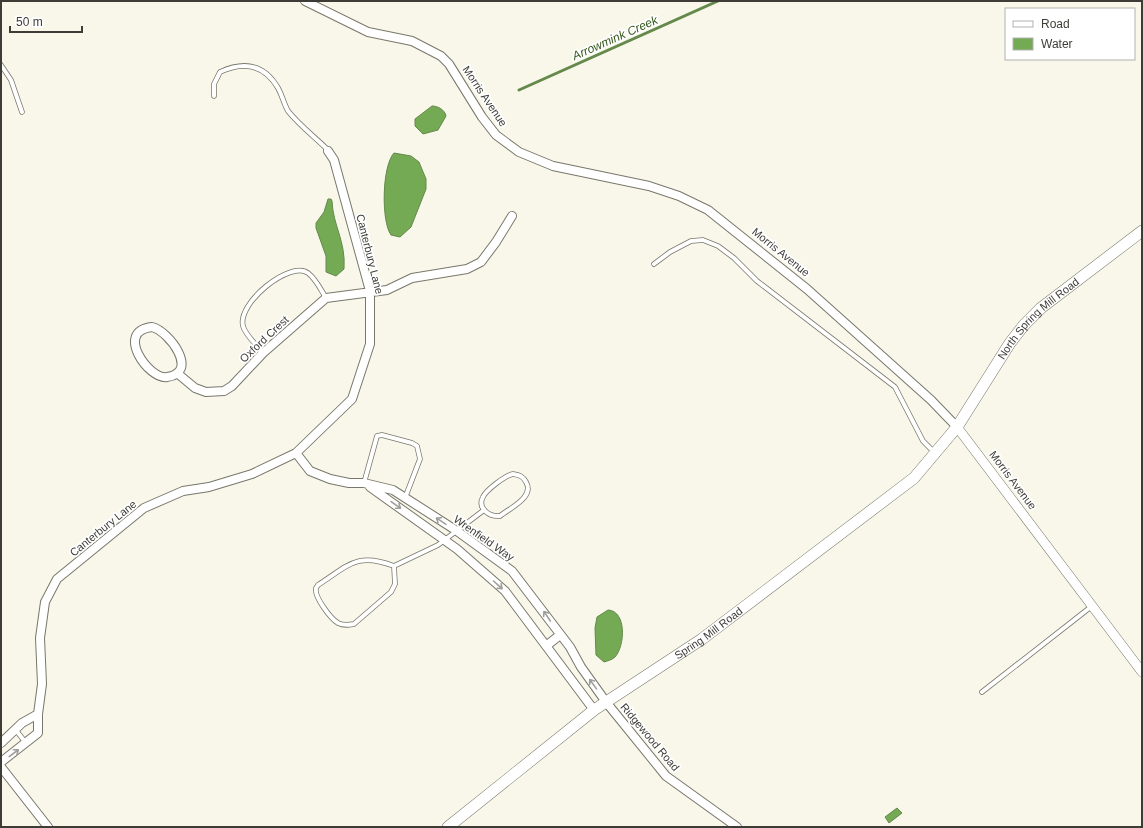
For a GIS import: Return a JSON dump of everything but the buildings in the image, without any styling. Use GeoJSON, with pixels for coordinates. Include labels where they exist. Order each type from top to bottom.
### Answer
{"type":"FeatureCollection","features":[{"type":"Feature","properties":{"kind":"main road","name":"North Spring Mill Road"},"geometry":{"type":"LineString","coordinates":[[957,426],[1010,343],[1024,325],[1041,308],[1142,231]]}},
{"type":"Feature","properties":{"kind":"main road","name":"Spring Mill Road"},"geometry":{"type":"LineString","coordinates":[[448,827],[594,710],[702,639],[914,478],[957,426]]}},
{"type":"Feature","properties":{"kind":"street","name":"Morris Avenue"},"geometry":{"type":"LineString","coordinates":[[305,1],[368,32],[412,41],[441,56],[449,64],[482,117],[496,135],[519,152],[553,166],[649,186],[679,196],[708,210],[807,289],[932,400],[957,426],[1142,672]]}},
{"type":"Feature","properties":{"kind":"street","name":"Canterbury Lane"},"geometry":{"type":"LineString","coordinates":[[1,762],[38,733],[38,714],[42,684],[40,638],[45,602],[57,579],[144,508],[183,491],[209,487],[252,474],[296,453],[352,399],[370,344],[370,291],[334,160],[328,151]]}},
{"type":"Feature","properties":{"kind":"street"},"geometry":{"type":"LineString","coordinates":[[326,298],[370,291],[387,290],[412,278],[468,269],[481,262],[496,242],[512,216]]}},
{"type":"Feature","properties":{"kind":"street","name":"Oxford Crest"},"geometry":{"type":"LineString","coordinates":[[177,373],[196,388],[206,392],[224,391],[239,379],[250,365],[263,353],[326,298]]}},
{"type":"Feature","properties":{"kind":"street"},"geometry":{"type":"LineString","coordinates":[[146,328],[157,328],[180,353],[182,364],[177,373],[167,377],[156,375],[138,354],[135,349],[135,339],[141,330],[146,328]]}},
{"type":"Feature","properties":{"kind":"street","name":"Wrenfield Way"},"geometry":{"type":"LineString","coordinates":[[296,453],[310,471],[343,482],[364,483],[393,490],[457,531],[512,571],[570,648],[581,667],[606,702]]}},
{"type":"Feature","properties":{"kind":"street"},"geometry":{"type":"LineString","coordinates":[[364,483],[444,539],[505,591],[594,710]]}},
{"type":"Feature","properties":{"kind":"street"},"geometry":{"type":"LineString","coordinates":[[546,646],[560,635]]}},
{"type":"Feature","properties":{"kind":"street"},"geometry":{"type":"LineString","coordinates":[[569,676],[581,667]]}},
{"type":"Feature","properties":{"kind":"street","name":"Ridgewood Road"},"geometry":{"type":"LineString","coordinates":[[606,702],[666,776],[737,827]]}},
{"type":"Feature","properties":{"kind":"street"},"geometry":{"type":"LineString","coordinates":[[1,743],[15,729],[38,714]]}},
{"type":"Feature","properties":{"kind":"street"},"geometry":{"type":"LineString","coordinates":[[1,767],[48,827]]}},
{"type":"Feature","properties":{"kind":"lane"},"geometry":{"type":"LineString","coordinates":[[1,65],[11,80],[22,112]]}},
{"type":"Feature","properties":{"kind":"lane"},"geometry":{"type":"LineString","coordinates":[[214,96],[214,84],[220,72],[233,66],[247,65],[258,69],[269,76],[274,82],[288,111],[328,151]]}},
{"type":"Feature","properties":{"kind":"lane"},"geometry":{"type":"LineString","coordinates":[[654,264],[670,252],[691,241],[703,240],[718,246],[734,258],[758,281],[895,386],[923,441],[935,453]]}},
{"type":"Feature","properties":{"kind":"lane"},"geometry":{"type":"LineString","coordinates":[[263,353],[243,327],[242,318],[245,308],[254,296],[274,281],[293,271],[301,270],[308,273],[314,279],[326,298]]}},
{"type":"Feature","properties":{"kind":"lane"},"geometry":{"type":"LineString","coordinates":[[364,483],[377,436],[382,435],[412,443],[417,446],[420,459],[405,498]]}},
{"type":"Feature","properties":{"kind":"lane"},"geometry":{"type":"LineString","coordinates":[[513,474],[522,476],[528,488],[525,497],[522,500],[500,516],[490,515],[484,510],[482,504],[484,495],[505,477],[513,474]]}},
{"type":"Feature","properties":{"kind":"lane"},"geometry":{"type":"LineString","coordinates":[[394,566],[395,584],[391,592],[354,624],[348,625],[338,623],[316,595],[316,588],[318,585],[349,565],[366,559],[377,560],[394,566],[438,545],[484,510]]}},
{"type":"Feature","properties":{"kind":"lane"},"geometry":{"type":"LineString","coordinates":[[982,692],[1093,606]]}},
{"type":"Feature","properties":{"kind":"lane"},"geometry":{"type":"LineString","coordinates":[[15,729],[27,743]]}},
{"type":"Feature","properties":{"kind":"water"},"geometry":{"type":"Polygon","coordinates":[[[432,106],[441,109],[446,116],[438,130],[423,134],[415,126],[415,119],[432,106]]]}},
{"type":"Feature","properties":{"kind":"water"},"geometry":{"type":"Polygon","coordinates":[[[394,153],[411,156],[419,162],[426,179],[426,189],[411,227],[400,237],[391,235],[388,228],[384,206],[387,169],[394,153]]]}},
{"type":"Feature","properties":{"kind":"water"},"geometry":{"type":"Polygon","coordinates":[[[328,199],[331,199],[332,201],[344,259],[344,269],[336,276],[326,272],[326,256],[316,228],[316,223],[324,212],[328,199]]]}},
{"type":"Feature","properties":{"kind":"water"},"geometry":{"type":"Polygon","coordinates":[[[608,610],[619,616],[622,638],[621,645],[615,657],[604,662],[596,655],[595,628],[597,617],[608,610]]]}},
{"type":"Feature","properties":{"kind":"water"},"geometry":{"type":"Polygon","coordinates":[[[897,808],[902,813],[889,823],[885,817],[897,808]]]}},
{"type":"Feature","properties":{"kind":"waterway","name":"Arrowmink Creek"},"geometry":{"type":"LineString","coordinates":[[519,90],[718,1]]}}]}
